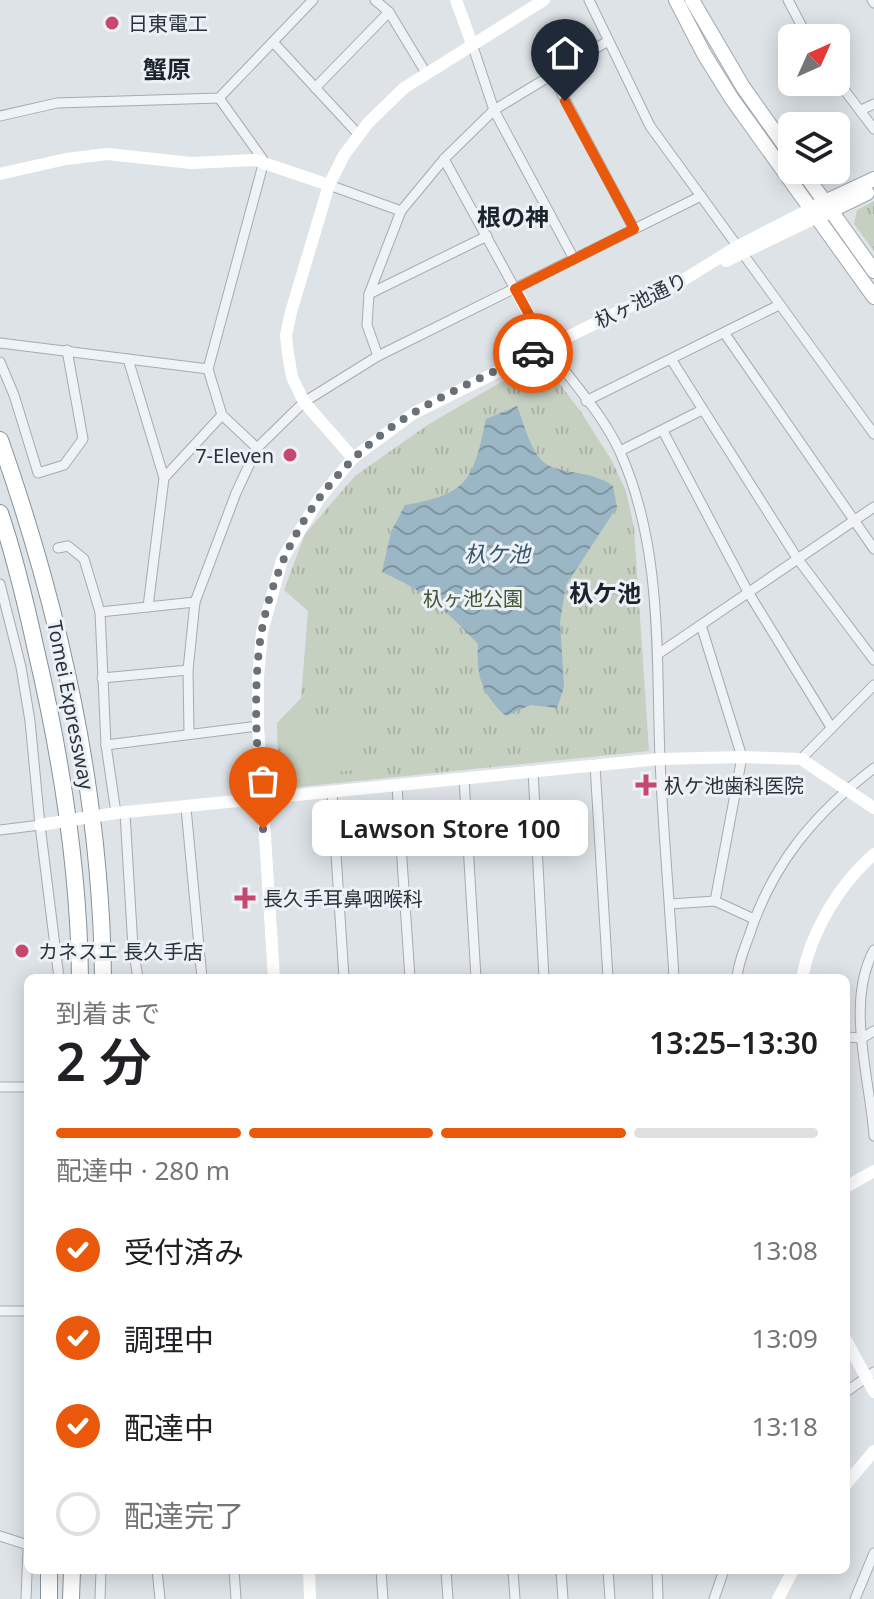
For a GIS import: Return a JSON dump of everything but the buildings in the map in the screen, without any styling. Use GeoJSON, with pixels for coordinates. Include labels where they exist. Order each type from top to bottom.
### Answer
{"type":"FeatureCollection","features":[{"type":"Feature","properties":{"kind":"highway","name":"Tomei Expressway"},"geometry":{"type":"LineString","coordinates":[[0,440],[50,598],[78,728],[95,859],[103,974]]}},
{"type":"Feature","properties":{"kind":"highway","name":"Tomei Expressway"},"geometry":{"type":"LineString","coordinates":[[0,513],[27,609],[54,732],[74,874],[80,974]]}},
{"type":"Feature","properties":{"kind":"highway"},"geometry":{"type":"LineString","coordinates":[[49,1574],[49,1599]]}},
{"type":"Feature","properties":{"kind":"highway"},"geometry":{"type":"LineString","coordinates":[[71,1599],[72,1574]]}},
{"type":"Feature","properties":{"kind":"main road"},"geometry":{"type":"LineString","coordinates":[[676,0],[732,99],[820,210],[874,271]]}},
{"type":"Feature","properties":{"kind":"main road"},"geometry":{"type":"LineString","coordinates":[[692,0],[743,87],[778,136]]}},
{"type":"Feature","properties":{"kind":"main road"},"geometry":{"type":"LineString","coordinates":[[820,210],[874,179]]}},
{"type":"Feature","properties":{"kind":"main road"},"geometry":{"type":"LineString","coordinates":[[808,184],[820,210],[874,297]]}},
{"type":"Feature","properties":{"kind":"main road"},"geometry":{"type":"LineString","coordinates":[[820,210],[874,189]]}},
{"type":"Feature","properties":{"kind":"street"},"geometry":{"type":"LineString","coordinates":[[0,116],[57,103],[219,98],[313,0]]}},
{"type":"Feature","properties":{"kind":"street"},"geometry":{"type":"LineString","coordinates":[[375,0],[389,12],[426,73]]}},
{"type":"Feature","properties":{"kind":"street"},"geometry":{"type":"LineString","coordinates":[[456,0],[494,110],[574,259]]}},
{"type":"Feature","properties":{"kind":"street"},"geometry":{"type":"LineString","coordinates":[[353,458],[304,402],[292,377],[286,335],[329,185],[344,155],[389,102],[426,73],[544,0]]}},
{"type":"Feature","properties":{"kind":"street"},"geometry":{"type":"LineString","coordinates":[[589,0],[650,126],[874,434]]}},
{"type":"Feature","properties":{"kind":"street"},"geometry":{"type":"LineString","coordinates":[[788,0],[801,24]]}},
{"type":"Feature","properties":{"kind":"street"},"geometry":{"type":"LineString","coordinates":[[315,88],[389,12]]}},
{"type":"Feature","properties":{"kind":"street"},"geometry":{"type":"LineString","coordinates":[[378,356],[367,325],[369,294],[401,211],[444,159],[494,110],[608,41]]}},
{"type":"Feature","properties":{"kind":"street"},"geometry":{"type":"LineString","coordinates":[[273,42],[359,135]]}},
{"type":"Feature","properties":{"kind":"street"},"geometry":{"type":"LineString","coordinates":[[552,75],[634,229]]}},
{"type":"Feature","properties":{"kind":"street"},"geometry":{"type":"LineString","coordinates":[[850,96],[874,129]]}},
{"type":"Feature","properties":{"kind":"street"},"geometry":{"type":"LineString","coordinates":[[219,98],[264,161]]}},
{"type":"Feature","properties":{"kind":"street"},"geometry":{"type":"LineString","coordinates":[[861,110],[874,104]]}},
{"type":"Feature","properties":{"kind":"street"},"geometry":{"type":"LineString","coordinates":[[0,174],[66,159],[107,154],[191,163],[264,161],[401,211]]}},
{"type":"Feature","properties":{"kind":"street"},"geometry":{"type":"LineString","coordinates":[[444,159],[547,347],[609,430],[637,497],[647,541],[658,654],[660,759],[674,974]]}},
{"type":"Feature","properties":{"kind":"street"},"geometry":{"type":"LineString","coordinates":[[257,448],[222,415],[208,369],[264,161]]}},
{"type":"Feature","properties":{"kind":"street"},"geometry":{"type":"LineString","coordinates":[[189,733],[188,670],[195,602],[236,493],[257,448],[304,402],[378,356],[701,196]]}},
{"type":"Feature","properties":{"kind":"street","name":"杁ヶ池通り"},"geometry":{"type":"LineString","coordinates":[[274,974],[258,726],[262,632],[282,560],[319,499],[353,458],[414,413],[820,210]]}},
{"type":"Feature","properties":{"kind":"street"},"geometry":{"type":"LineString","coordinates":[[369,294],[487,236]]}},
{"type":"Feature","properties":{"kind":"street"},"geometry":{"type":"LineString","coordinates":[[586,401],[779,305]]}},
{"type":"Feature","properties":{"kind":"street"},"geometry":{"type":"LineString","coordinates":[[725,334],[874,549]]}},
{"type":"Feature","properties":{"kind":"street"},"geometry":{"type":"LineString","coordinates":[[0,343],[208,369]]}},
{"type":"Feature","properties":{"kind":"street"},"geometry":{"type":"LineString","coordinates":[[0,362],[14,395],[38,473],[64,465],[83,439],[67,350]]}},
{"type":"Feature","properties":{"kind":"street"},"geometry":{"type":"LineString","coordinates":[[128,359],[164,478],[148,607]]}},
{"type":"Feature","properties":{"kind":"street"},"geometry":{"type":"LineString","coordinates":[[671,359],[797,558],[874,660]]}},
{"type":"Feature","properties":{"kind":"street"},"geometry":{"type":"LineString","coordinates":[[620,451],[702,410]]}},
{"type":"Feature","properties":{"kind":"street"},"geometry":{"type":"LineString","coordinates":[[164,478],[222,415]]}},
{"type":"Feature","properties":{"kind":"street"},"geometry":{"type":"LineString","coordinates":[[663,431],[748,592],[831,727]]}},
{"type":"Feature","properties":{"kind":"street"},"geometry":{"type":"LineString","coordinates":[[658,654],[874,507]]}},
{"type":"Feature","properties":{"kind":"street"},"geometry":{"type":"LineString","coordinates":[[58,548],[68,546],[84,559],[100,612],[106,745],[120,813],[137,974]]}},
{"type":"Feature","properties":{"kind":"street"},"geometry":{"type":"LineString","coordinates":[[0,584],[21,667],[30,721],[59,974]]}},
{"type":"Feature","properties":{"kind":"street"},"geometry":{"type":"LineString","coordinates":[[100,612],[195,602]]}},
{"type":"Feature","properties":{"kind":"street"},"geometry":{"type":"LineString","coordinates":[[701,625],[742,757],[715,901]]}},
{"type":"Feature","properties":{"kind":"street"},"geometry":{"type":"LineString","coordinates":[[102,678],[188,670]]}},
{"type":"Feature","properties":{"kind":"street"},"geometry":{"type":"LineString","coordinates":[[801,759],[874,685]]}},
{"type":"Feature","properties":{"kind":"street"},"geometry":{"type":"LineString","coordinates":[[106,745],[258,726]]}},
{"type":"Feature","properties":{"kind":"street"},"geometry":{"type":"LineString","coordinates":[[0,830],[120,813],[660,759],[801,759],[874,808]]}},
{"type":"Feature","properties":{"kind":"street"},"geometry":{"type":"LineString","coordinates":[[595,765],[608,974]]}},
{"type":"Feature","properties":{"kind":"street"},"geometry":{"type":"LineString","coordinates":[[737,974],[754,919],[773,877],[808,827],[846,789],[874,768]]}},
{"type":"Feature","properties":{"kind":"street"},"geometry":{"type":"LineString","coordinates":[[533,771],[544,974]]}},
{"type":"Feature","properties":{"kind":"street"},"geometry":{"type":"LineString","coordinates":[[464,778],[476,974]]}},
{"type":"Feature","properties":{"kind":"street"},"geometry":{"type":"LineString","coordinates":[[397,786],[410,974]]}},
{"type":"Feature","properties":{"kind":"street"},"geometry":{"type":"LineString","coordinates":[[332,792],[344,974]]}},
{"type":"Feature","properties":{"kind":"street"},"geometry":{"type":"LineString","coordinates":[[186,808],[202,974]]}},
{"type":"Feature","properties":{"kind":"street"},"geometry":{"type":"LineString","coordinates":[[803,974],[816,933],[833,901],[874,854]]}},
{"type":"Feature","properties":{"kind":"street"},"geometry":{"type":"LineString","coordinates":[[670,904],[715,901],[754,919]]}},
{"type":"Feature","properties":{"kind":"street"},"geometry":{"type":"LineString","coordinates":[[874,950],[864,973],[859,1010],[873,1099],[874,1136]]}},
{"type":"Feature","properties":{"kind":"street"},"geometry":{"type":"LineString","coordinates":[[850,1037],[862,1038],[874,1031]]}},
{"type":"Feature","properties":{"kind":"street"},"geometry":{"type":"LineString","coordinates":[[0,1087],[24,1087]]}},
{"type":"Feature","properties":{"kind":"street"},"geometry":{"type":"LineString","coordinates":[[850,1185],[874,1171]]}},
{"type":"Feature","properties":{"kind":"street"},"geometry":{"type":"LineString","coordinates":[[0,1311],[24,1311]]}},
{"type":"Feature","properties":{"kind":"street"},"geometry":{"type":"LineString","coordinates":[[850,1346],[870,1375],[874,1392]]}},
{"type":"Feature","properties":{"kind":"street"},"geometry":{"type":"LineString","coordinates":[[850,1389],[870,1375]]}},
{"type":"Feature","properties":{"kind":"street"},"geometry":{"type":"LineString","coordinates":[[850,1479],[874,1451]]}},
{"type":"Feature","properties":{"kind":"street"},"geometry":{"type":"LineString","coordinates":[[0,1536],[24,1545]]}},
{"type":"Feature","properties":{"kind":"street"},"geometry":{"type":"LineString","coordinates":[[855,1599],[874,1553]]}},
{"type":"Feature","properties":{"kind":"street"},"geometry":{"type":"LineString","coordinates":[[26,1599],[27,1574]]}},
{"type":"Feature","properties":{"kind":"street"},"geometry":{"type":"LineString","coordinates":[[100,1599],[101,1574]]}},
{"type":"Feature","properties":{"kind":"street"},"geometry":{"type":"LineString","coordinates":[[157,1574],[160,1599]]}},
{"type":"Feature","properties":{"kind":"street"},"geometry":{"type":"LineString","coordinates":[[234,1574],[236,1599]]}},
{"type":"Feature","properties":{"kind":"street"},"geometry":{"type":"LineString","coordinates":[[309,1574],[310,1599]]}},
{"type":"Feature","properties":{"kind":"street"},"geometry":{"type":"LineString","coordinates":[[381,1574],[383,1599]]}},
{"type":"Feature","properties":{"kind":"street"},"geometry":{"type":"LineString","coordinates":[[446,1574],[448,1599]]}},
{"type":"Feature","properties":{"kind":"street"},"geometry":{"type":"LineString","coordinates":[[513,1574],[515,1599]]}},
{"type":"Feature","properties":{"kind":"street"},"geometry":{"type":"LineString","coordinates":[[561,1574],[563,1599]]}},
{"type":"Feature","properties":{"kind":"street"},"geometry":{"type":"LineString","coordinates":[[608,1574],[610,1599]]}},
{"type":"Feature","properties":{"kind":"street"},"geometry":{"type":"LineString","coordinates":[[657,1574],[658,1599]]}},
{"type":"Feature","properties":{"kind":"street"},"geometry":{"type":"LineString","coordinates":[[714,1599],[723,1574]]}},
{"type":"Feature","properties":{"kind":"street"},"geometry":{"type":"LineString","coordinates":[[778,1599],[791,1574]]}},
{"type":"Feature","properties":{"kind":"green space"},"geometry":{"type":"Polygon","coordinates":[[[874,201],[874,251],[854,224],[857,210],[874,201]]]}},
{"type":"Feature","properties":{"kind":"green space","name":"杁ヶ池公園"},"geometry":{"type":"Polygon","coordinates":[[[541,359],[581,412],[612,461],[626,491],[634,528],[649,751],[279,789],[277,723],[301,698],[308,611],[284,590],[305,534],[355,476],[429,424],[541,359]]]}},
{"type":"Feature","properties":{"kind":"green space"},"geometry":{"type":"Polygon","coordinates":[[[356,718],[362,769],[291,777],[285,725],[356,718]]]}},
{"type":"Feature","properties":{"kind":"water","name":"杁ケ池"},"geometry":{"type":"Polygon","coordinates":[[[517,406],[540,459],[552,467],[595,477],[613,486],[617,507],[566,585],[560,622],[564,687],[557,708],[531,705],[506,716],[482,684],[478,644],[434,602],[382,572],[391,532],[405,505],[443,496],[465,481],[477,457],[486,419],[517,406]]]}},
{"type":"Feature","properties":{"kind":"way so far"},"geometry":{"type":"LineString","coordinates":[[263,829],[258,677],[262,632],[282,560],[328,486],[353,458],[397,423],[533,353]]}},
{"type":"Feature","properties":{"kind":"place","name":"日東電工"},"geometry":{"type":"Point","coordinates":[112,23]}},
{"type":"Feature","properties":{"kind":"place","name":"7-Eleven"},"geometry":{"type":"Point","coordinates":[290,455]}},
{"type":"Feature","properties":{"kind":"place","name":"杁ケ池歯科医院"},"geometry":{"type":"Point","coordinates":[646,785]}},
{"type":"Feature","properties":{"kind":"place","name":"Lawson Store 100"},"geometry":{"type":"Point","coordinates":[263,829]}},
{"type":"Feature","properties":{"kind":"place","name":"長久手耳鼻咽喉科"},"geometry":{"type":"Point","coordinates":[245,898]}},
{"type":"Feature","properties":{"kind":"place","name":"カネスエ 長久手店"},"geometry":{"type":"Point","coordinates":[22,951]}},
{"type":"Feature","properties":{"kind":"district","name":"蟹原"},"geometry":{"type":"Point","coordinates":[167,68]}},
{"type":"Feature","properties":{"kind":"district","name":"根の神"},"geometry":{"type":"Point","coordinates":[513,216]}},
{"type":"Feature","properties":{"kind":"district","name":"杁ケ池"},"geometry":{"type":"Point","coordinates":[605,592]}},
{"type":"Feature","properties":{"kind":"route"},"geometry":{"type":"LineString","coordinates":[[533,353],[547,347],[515,289],[634,229],[565,101]]}}]}
